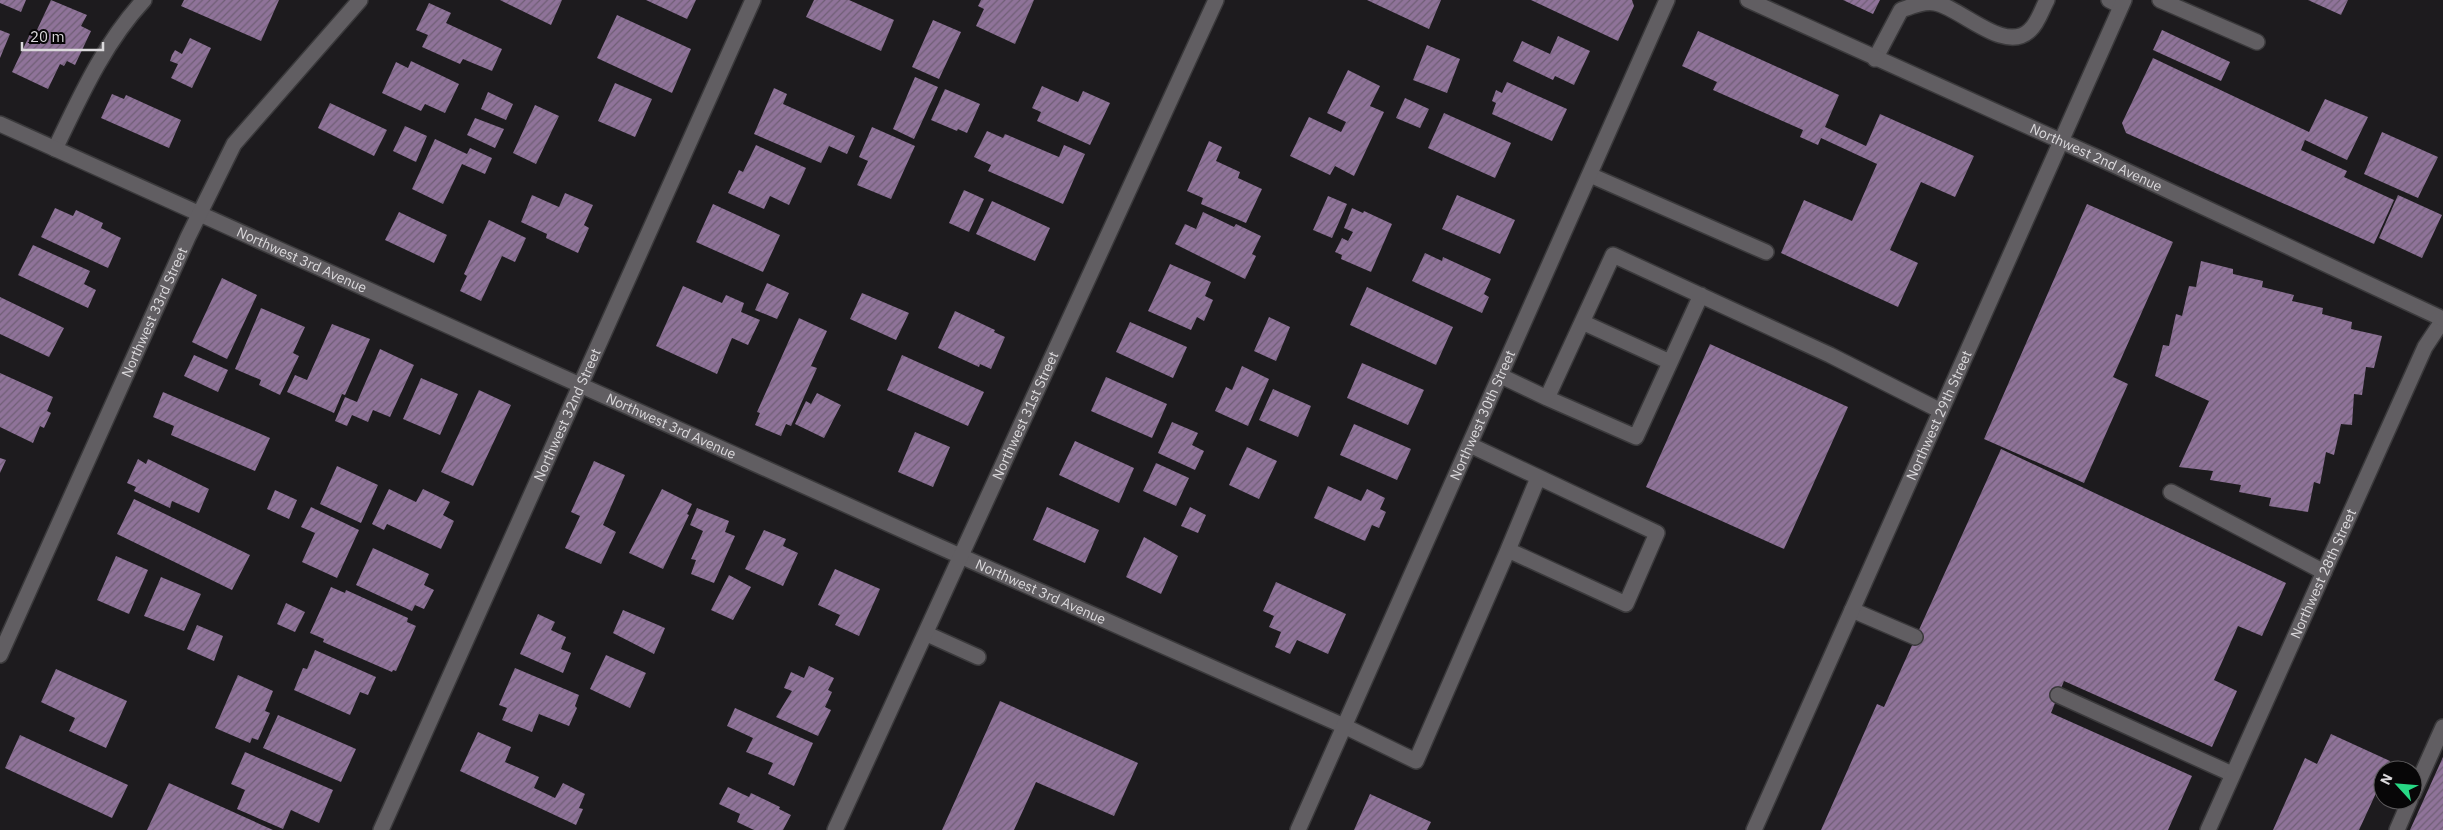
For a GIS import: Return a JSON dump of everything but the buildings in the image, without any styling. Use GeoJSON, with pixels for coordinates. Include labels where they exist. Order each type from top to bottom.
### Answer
{"type":"FeatureCollection","features":[{"type":"Feature","properties":{"kind":"street"},"geometry":{"type":"LineString","coordinates":[[55,149],[95,68],[114,38],[144,0]]}},
{"type":"Feature","properties":{"kind":"street","name":"Northwest 33rd Street"},"geometry":{"type":"LineString","coordinates":[[0,655],[199,214],[234,144],[360,0]]}},
{"type":"Feature","properties":{"kind":"street","name":"Northwest 32nd Street"},"geometry":{"type":"LineString","coordinates":[[381,830],[753,0]]}},
{"type":"Feature","properties":{"kind":"street","name":"Northwest 31st Street"},"geometry":{"type":"LineString","coordinates":[[835,830],[927,634],[1216,0]]}},
{"type":"Feature","properties":{"kind":"street","name":"Northwest 30th Street"},"geometry":{"type":"LineString","coordinates":[[1298,830],[1667,0]]}},
{"type":"Feature","properties":{"kind":"street","name":"Northwest 2nd Avenue"},"geometry":{"type":"LineString","coordinates":[[1748,0],[1875,59],[2060,140],[2443,320]]}},
{"type":"Feature","properties":{"kind":"street"},"geometry":{"type":"LineString","coordinates":[[1875,59],[1901,10],[1936,3],[2001,37],[2018,36],[2030,31],[2047,0]]}},
{"type":"Feature","properties":{"kind":"street"},"geometry":{"type":"LineString","coordinates":[[2160,0],[2257,42]]}},
{"type":"Feature","properties":{"kind":"street","name":"Northwest 29th Street"},"geometry":{"type":"LineString","coordinates":[[1754,830],[2060,140],[2118,2]]}},
{"type":"Feature","properties":{"kind":"street","name":"Northwest 3rd Avenue"},"geometry":{"type":"LineString","coordinates":[[0,124],[962,557],[1344,726],[1416,760],[1508,550]]}},
{"type":"Feature","properties":{"kind":"street"},"geometry":{"type":"LineString","coordinates":[[1590,175],[1766,252]]}},
{"type":"Feature","properties":{"kind":"street"},"geometry":{"type":"LineString","coordinates":[[1547,398],[1613,255],[1830,355],[1940,410]]}},
{"type":"Feature","properties":{"kind":"street"},"geometry":{"type":"LineString","coordinates":[[1501,376],[1636,438],[1701,295]]}},
{"type":"Feature","properties":{"kind":"street","name":"Northwest 28th Street"},"geometry":{"type":"LineString","coordinates":[[2208,830],[2425,346],[2443,320]]}},
{"type":"Feature","properties":{"kind":"street"},"geometry":{"type":"LineString","coordinates":[[1582,322],[1670,362]]}},
{"type":"Feature","properties":{"kind":"street"},"geometry":{"type":"LineString","coordinates":[[1470,445],[1657,533],[1626,604],[1508,550],[1538,478]]}},
{"type":"Feature","properties":{"kind":"street"},"geometry":{"type":"LineString","coordinates":[[2171,492],[2324,572]]}},
{"type":"Feature","properties":{"kind":"street"},"geometry":{"type":"LineString","coordinates":[[1852,610],[1915,638]]}},
{"type":"Feature","properties":{"kind":"street"},"geometry":{"type":"LineString","coordinates":[[927,634],[978,657]]}},
{"type":"Feature","properties":{"kind":"street"},"geometry":{"type":"LineString","coordinates":[[2058,695],[2232,774]]}},
{"type":"Feature","properties":{"kind":"street"},"geometry":{"type":"LineString","coordinates":[[2423,772],[2443,727]]}},
{"type":"Feature","properties":{"kind":"street"},"geometry":{"type":"LineString","coordinates":[[2397,830],[2406,810]]}}]}
